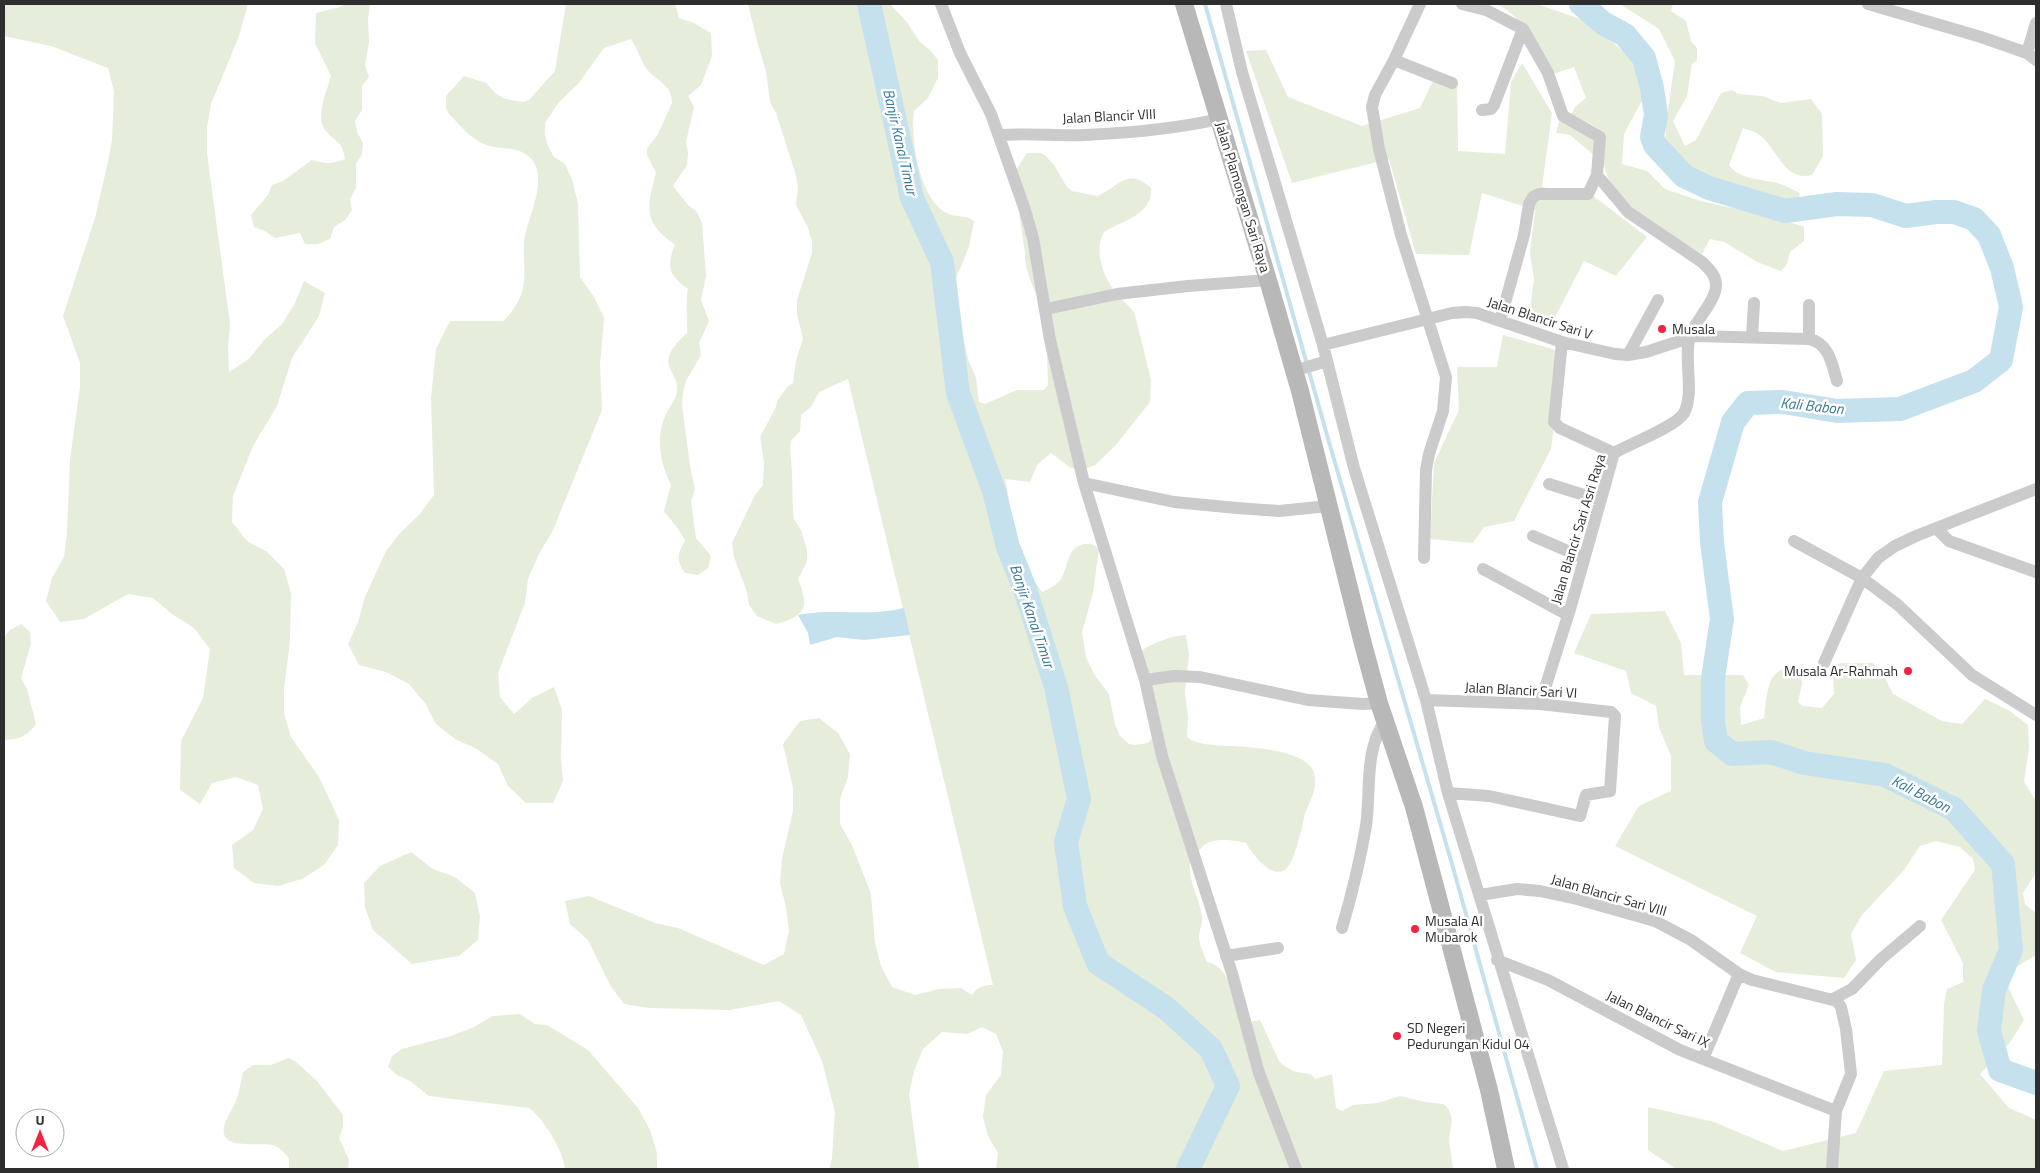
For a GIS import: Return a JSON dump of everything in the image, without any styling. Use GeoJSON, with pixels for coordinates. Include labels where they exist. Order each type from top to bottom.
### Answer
{"type":"FeatureCollection","features":[{"type":"Feature","properties":{"kind":"street"},"geometry":{"type":"LineString","coordinates":[[941,4],[960,53],[1000,135],[1030,228],[1046,309],[1050,340],[1084,483],[1145,680],[1162,756],[1226,956],[1259,1073],[1296,1169]]}},
{"type":"Feature","properties":{"kind":"street","name":"Jalan Plamongan Sari Raya"},"geometry":{"type":"LineString","coordinates":[[1184,4],[1297,370],[1300,391],[1328,506],[1379,703],[1414,807],[1489,1090],[1506,1169]]}},
{"type":"Feature","properties":{"kind":"street"},"geometry":{"type":"LineString","coordinates":[[1226,4],[1242,72],[1323,345],[1321,363],[1426,700],[1448,793],[1563,1169]]}},
{"type":"Feature","properties":{"kind":"street"},"geometry":{"type":"LineString","coordinates":[[1420,4],[1394,60],[1375,95],[1372,116],[1401,235],[1426,320],[1446,377],[1443,411],[1429,454],[1426,470],[1424,558]]}},
{"type":"Feature","properties":{"kind":"street"},"geometry":{"type":"LineString","coordinates":[[1462,4],[1486,10],[1524,29],[1548,73],[1563,116],[1600,136],[1597,176],[1588,194],[1539,194],[1533,197],[1529,204],[1524,236],[1500,321]]}},
{"type":"Feature","properties":{"kind":"street"},"geometry":{"type":"LineString","coordinates":[[1868,4],[1981,37],[2032,56],[2036,23]]}},
{"type":"Feature","properties":{"kind":"street"},"geometry":{"type":"LineString","coordinates":[[1482,110],[1491,109],[1494,105],[1524,29]]}},
{"type":"Feature","properties":{"kind":"street"},"geometry":{"type":"LineString","coordinates":[[1394,60],[1452,83]]}},
{"type":"Feature","properties":{"kind":"street","name":"Jalan Blancir VIII"},"geometry":{"type":"LineString","coordinates":[[1000,135],[1084,135],[1173,128],[1219,119]]}},
{"type":"Feature","properties":{"kind":"street"},"geometry":{"type":"LineString","coordinates":[[1597,176],[1628,212],[1702,262],[1712,273],[1716,284],[1715,288],[1690,337]]}},
{"type":"Feature","properties":{"kind":"street"},"geometry":{"type":"LineString","coordinates":[[1046,309],[1117,294],[1268,280]]}},
{"type":"Feature","properties":{"kind":"street"},"geometry":{"type":"LineString","coordinates":[[1628,355],[1658,300]]}},
{"type":"Feature","properties":{"kind":"street"},"geometry":{"type":"LineString","coordinates":[[1752,337],[1754,304]]}},
{"type":"Feature","properties":{"kind":"street"},"geometry":{"type":"LineString","coordinates":[[1809,306],[1809,339],[1816,340],[1824,347],[1829,355],[1837,381]]}},
{"type":"Feature","properties":{"kind":"street","name":"Jalan Blancir Sari V"},"geometry":{"type":"LineString","coordinates":[[1323,345],[1452,313],[1466,312],[1477,313],[1562,342],[1595,351],[1628,355],[1646,352],[1690,337],[1710,335],[1809,339]]}},
{"type":"Feature","properties":{"kind":"street","name":"Jalan Blancir Sari Asri Raya"},"geometry":{"type":"LineString","coordinates":[[1540,704],[1568,615],[1614,453],[1669,425],[1683,414],[1688,396],[1690,337]]}},
{"type":"Feature","properties":{"kind":"street"},"geometry":{"type":"LineString","coordinates":[[1562,342],[1554,422],[1560,428],[1614,453]]}},
{"type":"Feature","properties":{"kind":"street"},"geometry":{"type":"LineString","coordinates":[[1297,370],[1321,363]]}},
{"type":"Feature","properties":{"kind":"street"},"geometry":{"type":"LineString","coordinates":[[1084,483],[1115,488],[1174,502],[1237,508],[1279,511],[1328,506]]}},
{"type":"Feature","properties":{"kind":"street"},"geometry":{"type":"LineString","coordinates":[[1549,484],[1600,500]]}},
{"type":"Feature","properties":{"kind":"street"},"geometry":{"type":"LineString","coordinates":[[1824,663],[1862,578],[1878,558],[1895,546],[2036,489]]}},
{"type":"Feature","properties":{"kind":"street"},"geometry":{"type":"LineString","coordinates":[[1937,529],[1949,541],[2036,572]]}},
{"type":"Feature","properties":{"kind":"street"},"geometry":{"type":"LineString","coordinates":[[1533,536],[1584,558]]}},
{"type":"Feature","properties":{"kind":"street"},"geometry":{"type":"LineString","coordinates":[[1794,541],[1862,578],[1898,604],[1972,675],[2036,715]]}},
{"type":"Feature","properties":{"kind":"street"},"geometry":{"type":"LineString","coordinates":[[1483,569],[1568,615]]}},
{"type":"Feature","properties":{"kind":"street"},"geometry":{"type":"LineString","coordinates":[[1145,680],[1174,676],[1200,677],[1308,700],[1363,704],[1379,703]]}},
{"type":"Feature","properties":{"kind":"street","name":"Jalan Blancir Sari VI"},"geometry":{"type":"LineString","coordinates":[[1426,700],[1540,704],[1611,712],[1614,714],[1610,791],[1586,795],[1580,816],[1489,796],[1448,793]]}},
{"type":"Feature","properties":{"kind":"street"},"geometry":{"type":"LineString","coordinates":[[1342,928],[1355,884],[1366,824],[1373,748],[1377,734],[1385,721]]}},
{"type":"Feature","properties":{"kind":"street","name":"Jalan Blancir Sari VIII"},"geometry":{"type":"LineString","coordinates":[[1480,895],[1517,889],[1540,891],[1577,899],[1655,921],[1691,940],[1739,974],[1752,980],[1833,999]]}},
{"type":"Feature","properties":{"kind":"street"},"geometry":{"type":"LineString","coordinates":[[1832,1169],[1836,1111],[1851,1074],[1843,1012],[1839,1003],[1833,999],[1852,989],[1881,959],[1920,926]]}},
{"type":"Feature","properties":{"kind":"street"},"geometry":{"type":"LineString","coordinates":[[1226,956],[1278,948]]}},
{"type":"Feature","properties":{"kind":"street","name":"Jalan Blancir Sari IX"},"geometry":{"type":"LineString","coordinates":[[1498,960],[1548,980],[1680,1050],[1836,1111]]}},
{"type":"Feature","properties":{"kind":"street"},"geometry":{"type":"LineString","coordinates":[[1703,1059],[1739,974]]}},
{"type":"Feature","properties":{"kind":"green space"},"geometry":{"type":"Polygon","coordinates":[[[4,4],[248,4],[239,36],[211,104],[207,127],[207,153],[230,324],[229,372],[249,359],[264,340],[282,324],[295,303],[304,281],[325,293],[319,316],[292,358],[277,406],[253,446],[233,496],[232,522],[247,541],[267,552],[284,569],[291,593],[290,641],[284,689],[284,713],[291,737],[319,777],[339,820],[338,845],[324,865],[302,879],[278,886],[254,883],[234,868],[232,845],[253,830],[263,809],[258,785],[236,777],[212,783],[200,804],[180,790],[181,741],[203,698],[210,649],[194,628],[172,614],[153,598],[128,594],[84,619],[60,622],[46,601],[52,578],[64,557],[67,534],[70,459],[80,387],[80,363],[63,316],[95,218],[107,166],[112,140],[114,91],[108,68],[51,46],[4,36],[4,4]]]}},
{"type":"Feature","properties":{"kind":"green space"},"geometry":{"type":"Polygon","coordinates":[[[345,4],[370,4],[368,19],[369,42],[365,65],[369,77],[362,86],[362,110],[355,121],[357,132],[363,143],[362,154],[356,164],[356,188],[350,199],[352,210],[345,220],[334,227],[330,239],[318,244],[305,244],[300,233],[275,238],[265,231],[254,227],[251,215],[268,195],[272,185],[283,181],[312,160],[329,163],[345,159],[340,145],[322,125],[321,111],[331,76],[315,43],[316,13],[345,4]]]}},
{"type":"Feature","properties":{"kind":"green space"},"geometry":{"type":"Polygon","coordinates":[[[566,4],[675,4],[679,18],[694,23],[711,33],[712,56],[701,85],[688,96],[694,107],[686,142],[688,153],[687,165],[673,186],[688,205],[697,212],[702,223],[706,276],[701,300],[709,321],[699,343],[701,355],[686,381],[682,405],[695,489],[691,501],[696,538],[711,556],[708,568],[698,575],[685,573],[680,564],[679,557],[680,550],[685,541],[664,511],[671,485],[664,468],[660,441],[663,423],[673,403],[677,387],[668,359],[672,349],[687,333],[688,289],[673,275],[670,265],[675,245],[657,229],[652,220],[649,207],[656,173],[647,155],[647,149],[658,134],[672,103],[671,96],[666,87],[646,68],[631,39],[604,48],[578,84],[559,102],[545,123],[545,135],[548,146],[554,157],[565,164],[572,179],[578,204],[580,277],[594,297],[604,318],[600,365],[602,410],[553,530],[539,554],[528,579],[525,603],[498,673],[500,697],[514,714],[532,698],[554,687],[562,710],[561,757],[563,781],[553,803],[526,803],[508,786],[498,764],[477,749],[455,739],[436,724],[425,703],[409,684],[386,672],[359,665],[348,644],[358,622],[365,597],[386,551],[400,533],[419,515],[434,495],[431,398],[436,349],[450,321],[504,321],[513,310],[523,288],[524,242],[538,185],[538,173],[534,163],[522,152],[487,145],[471,136],[449,114],[446,108],[446,96],[464,76],[486,83],[495,93],[505,99],[523,102],[529,100],[555,71],[566,4]]]}},
{"type":"Feature","properties":{"kind":"green space"},"geometry":{"type":"Polygon","coordinates":[[[748,4],[890,4],[906,21],[920,42],[938,60],[938,78],[928,98],[914,111],[915,151],[923,181],[936,204],[948,214],[967,217],[974,221],[969,247],[952,288],[968,359],[976,378],[979,402],[985,404],[1017,390],[1044,390],[1048,385],[1045,326],[1041,307],[1026,266],[1013,175],[1027,153],[1045,155],[1054,165],[1067,187],[1072,191],[1098,196],[1124,180],[1130,179],[1143,182],[1151,188],[1147,205],[1142,211],[1104,232],[1100,247],[1104,273],[1108,281],[1135,315],[1151,380],[1150,402],[1115,446],[1095,465],[1083,470],[1071,468],[1051,453],[1037,465],[1030,482],[1005,479],[1017,545],[1024,567],[1042,592],[1053,587],[1059,581],[1064,574],[1074,549],[1084,544],[1089,544],[1099,549],[1093,593],[1082,632],[1086,657],[1094,674],[1109,694],[1115,724],[1120,736],[1129,744],[1148,743],[1152,738],[1139,653],[1148,646],[1161,641],[1186,635],[1189,654],[1185,693],[1188,717],[1187,737],[1197,742],[1208,744],[1250,747],[1285,753],[1304,761],[1311,767],[1315,785],[1295,851],[1287,868],[1281,871],[1269,869],[1258,859],[1246,843],[1230,840],[1218,840],[1207,843],[1190,862],[1192,883],[1202,916],[1199,938],[1202,949],[1207,962],[1215,964],[1221,970],[1231,986],[1243,1023],[1260,1020],[1279,1061],[1294,1071],[1311,1074],[1315,1079],[1332,1074],[1336,1108],[1342,1111],[1353,1105],[1377,1103],[1400,1096],[1443,1104],[1448,1108],[1452,1119],[1449,1139],[1453,1169],[996,1169],[998,1153],[988,1136],[983,1117],[986,1095],[1001,1075],[1003,1051],[996,1034],[982,1027],[967,1034],[942,1032],[923,1049],[914,1071],[909,1094],[919,1169],[829,1169],[832,1158],[835,1112],[822,1061],[801,1015],[779,1001],[730,1010],[649,1008],[624,1004],[610,985],[588,940],[570,924],[565,901],[589,896],[655,923],[678,928],[764,965],[784,954],[789,931],[780,883],[782,859],[793,811],[793,788],[783,744],[800,721],[819,718],[838,733],[850,754],[848,777],[840,799],[840,824],[852,845],[871,894],[875,943],[881,966],[892,987],[915,995],[939,989],[961,988],[972,995],[981,987],[993,985],[848,379],[819,392],[811,407],[801,415],[800,431],[791,441],[794,519],[801,530],[807,550],[807,562],[798,579],[804,597],[804,604],[799,614],[776,624],[757,616],[749,605],[747,592],[734,557],[732,543],[755,495],[763,485],[764,462],[760,437],[776,407],[777,401],[788,386],[793,383],[796,360],[803,339],[797,314],[797,300],[812,253],[812,241],[808,228],[796,205],[798,187],[796,175],[776,113],[770,102],[766,71],[748,4]]]}},
{"type":"Feature","properties":{"kind":"green space"},"geometry":{"type":"Polygon","coordinates":[[[1494,4],[1537,4],[1586,21],[1604,34],[1632,60],[1645,95],[1624,134],[1622,164],[1647,171],[1665,189],[1700,201],[1775,217],[1804,227],[1804,241],[1790,252],[1787,264],[1781,271],[1757,262],[1724,242],[1710,239],[1702,254],[1660,229],[1632,208],[1611,183],[1605,169],[1606,134],[1591,124],[1571,115],[1575,107],[1586,98],[1574,67],[1544,77],[1520,24],[1504,8],[1494,4]]]}},
{"type":"Feature","properties":{"kind":"green space"},"geometry":{"type":"Polygon","coordinates":[[[1620,4],[1673,4],[1671,11],[1686,21],[1691,41],[1697,48],[1697,60],[1692,64],[1687,96],[1673,121],[1685,146],[1696,140],[1721,93],[1732,90],[1738,94],[1762,96],[1781,103],[1811,99],[1822,114],[1823,156],[1812,175],[1802,176],[1794,174],[1787,169],[1765,140],[1756,133],[1743,128],[1729,165],[1739,174],[1780,184],[1800,193],[1797,204],[1713,177],[1696,175],[1678,168],[1665,146],[1675,61],[1659,29],[1620,4]]]}},
{"type":"Feature","properties":{"kind":"green space"},"geometry":{"type":"Polygon","coordinates":[[[1266,50],[1288,97],[1362,126],[1420,108],[1434,79],[1457,81],[1458,151],[1505,154],[1511,82],[1522,63],[1552,113],[1542,187],[1592,195],[1647,237],[1616,276],[1584,261],[1551,325],[1529,318],[1534,279],[1530,253],[1535,210],[1482,193],[1469,255],[1416,254],[1389,159],[1292,183],[1246,51],[1266,50]]]}},
{"type":"Feature","properties":{"kind":"green space"},"geometry":{"type":"Polygon","coordinates":[[[1559,121],[1600,137],[1596,173],[1590,172],[1594,165],[1595,156],[1570,135],[1556,133],[1559,121]]]}},
{"type":"Feature","properties":{"kind":"green space"},"geometry":{"type":"Polygon","coordinates":[[[1503,335],[1556,350],[1557,405],[1551,449],[1514,521],[1484,527],[1473,543],[1430,539],[1434,463],[1459,410],[1457,367],[1497,367],[1503,335]]]}},
{"type":"Feature","properties":{"kind":"green space"},"geometry":{"type":"Polygon","coordinates":[[[1665,611],[1681,643],[1684,675],[1743,675],[1749,685],[1740,707],[1741,725],[1764,718],[1766,698],[1772,678],[1781,670],[1788,669],[1801,672],[1802,684],[1798,702],[1803,706],[1822,708],[1834,694],[1833,670],[1835,665],[1841,663],[1873,663],[1884,676],[1893,694],[1942,721],[1962,724],[1985,699],[2010,711],[2028,725],[2029,748],[2024,782],[2036,801],[2036,873],[2023,893],[2025,904],[2036,913],[2036,955],[2016,967],[2007,985],[2024,1020],[2009,1044],[1980,1074],[2009,1108],[2036,1120],[2036,1169],[1676,1169],[1648,1150],[1648,1107],[1714,1122],[1783,1151],[1856,1133],[1884,1071],[1942,1065],[1944,1004],[1947,989],[1963,982],[1963,963],[1941,920],[1975,870],[1973,859],[1960,847],[1936,841],[1920,846],[1904,870],[1862,915],[1851,934],[1856,960],[1844,978],[1776,972],[1740,953],[1757,916],[1615,846],[1639,806],[1671,791],[1671,756],[1659,727],[1656,706],[1631,693],[1626,671],[1574,653],[1591,614],[1665,611]]]}},
{"type":"Feature","properties":{"kind":"green space"},"geometry":{"type":"Polygon","coordinates":[[[21,624],[30,632],[31,644],[21,678],[27,689],[36,724],[29,732],[22,736],[4,740],[4,637],[10,630],[21,624]]]}},
{"type":"Feature","properties":{"kind":"green space"},"geometry":{"type":"Polygon","coordinates":[[[411,852],[433,869],[455,877],[475,893],[480,916],[478,940],[459,956],[412,964],[373,930],[365,907],[364,883],[380,866],[411,852]]]}},
{"type":"Feature","properties":{"kind":"green space"},"geometry":{"type":"Polygon","coordinates":[[[520,1014],[535,1024],[547,1025],[588,1050],[638,1108],[650,1130],[657,1153],[657,1169],[565,1169],[557,1144],[541,1120],[529,1108],[429,1096],[388,1067],[392,1056],[402,1049],[451,1036],[472,1028],[493,1016],[520,1014]]]}},
{"type":"Feature","properties":{"kind":"green space"},"geometry":{"type":"Polygon","coordinates":[[[288,1058],[295,1061],[317,1081],[343,1115],[343,1127],[339,1138],[349,1160],[348,1169],[289,1169],[289,1159],[277,1147],[235,1143],[228,1140],[224,1135],[225,1123],[237,1098],[243,1072],[253,1065],[271,1065],[288,1058]]]}},
{"type":"Feature","properties":{"kind":"water"},"geometry":{"type":"Polygon","coordinates":[[[904,608],[910,635],[864,640],[837,637],[810,645],[808,633],[798,615],[824,612],[878,612],[904,608]]]}},
{"type":"Feature","properties":{"kind":"water"},"geometry":{"type":"Polygon","coordinates":[[[2027,1073],[2036,1076],[2036,1089],[2018,1080],[2027,1073]]]}},
{"type":"Feature","properties":{"kind":"waterway","name":"Banjir Kanal Timur"},"geometry":{"type":"LineString","coordinates":[[869,4],[912,198],[942,262],[958,393],[994,491],[1008,547],[1025,589],[1056,687],[1079,799],[1066,842],[1075,906],[1098,963],[1166,1008],[1211,1049],[1228,1086],[1188,1169]]}},
{"type":"Feature","properties":{"kind":"waterway"},"geometry":{"type":"LineString","coordinates":[[1205,4],[1329,442],[1452,864],[1537,1169]]}},
{"type":"Feature","properties":{"kind":"waterway","name":"Kali Babon"},"geometry":{"type":"LineString","coordinates":[[1581,4],[1603,23],[1625,35],[1644,58],[1652,88],[1656,115],[1652,137],[1655,145],[1684,176],[1709,188],[1785,211],[1837,204],[1872,205],[1906,216],[1954,212],[1974,219],[1989,235],[2002,268],[2011,307],[2001,360],[1974,381],[1900,409],[1837,411],[1783,402],[1748,403],[1733,422],[1710,502],[1712,543],[1722,619],[1713,678],[1713,721],[1716,741],[1732,754],[1771,752],[1804,763],[1885,775],[1954,809],[2003,864],[2011,950],[1994,990],[1989,1031],[2000,1070],[2036,1083]]}},
{"type":"Feature","properties":{"kind":"place","name":"Musala"},"geometry":{"type":"Point","coordinates":[1662,329]}},
{"type":"Feature","properties":{"kind":"place","name":"Musala Ar-Rahmah"},"geometry":{"type":"Point","coordinates":[1908,671]}},
{"type":"Feature","properties":{"kind":"place","name":"Musala Al Mubarok"},"geometry":{"type":"Point","coordinates":[1415,929]}},
{"type":"Feature","properties":{"kind":"place","name":"SD Negeri Pedurungan Kidul 04"},"geometry":{"type":"Point","coordinates":[1397,1036]}}]}
